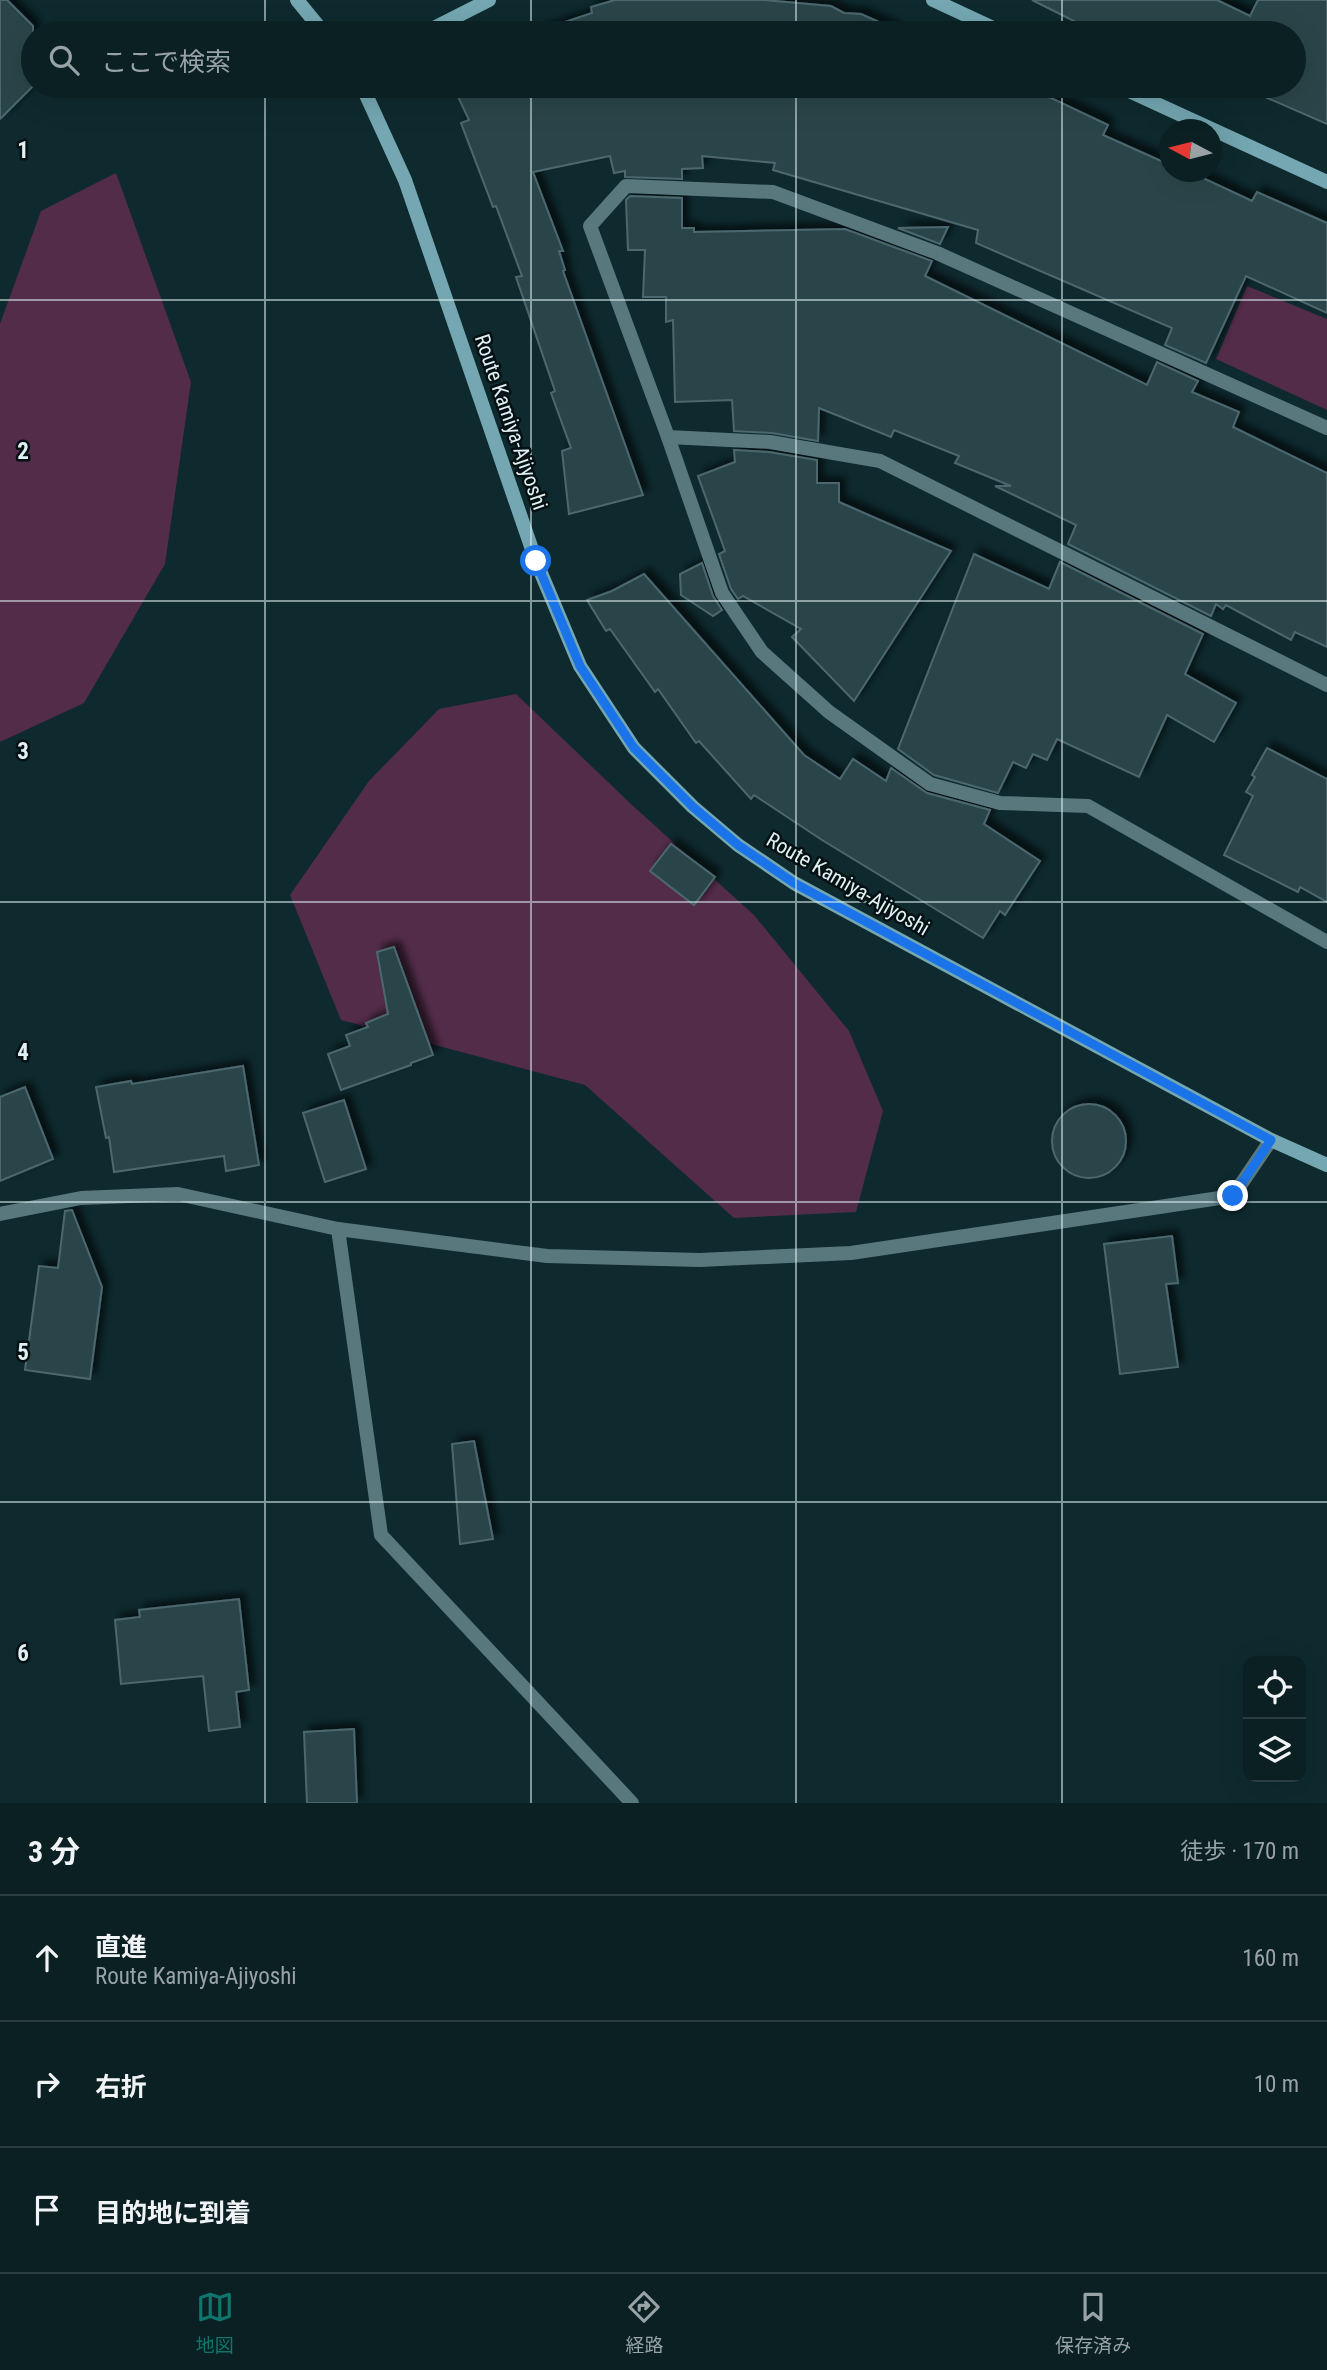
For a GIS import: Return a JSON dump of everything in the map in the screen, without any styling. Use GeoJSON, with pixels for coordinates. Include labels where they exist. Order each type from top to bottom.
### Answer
{"type":"FeatureCollection","features":[{"type":"Feature","properties":{"kind":"main road"},"geometry":{"type":"LineString","coordinates":[[297,0],[314,21]]}},
{"type":"Feature","properties":{"kind":"main road"},"geometry":{"type":"LineString","coordinates":[[448,21],[489,0]]}},
{"type":"Feature","properties":{"kind":"main road"},"geometry":{"type":"LineString","coordinates":[[933,0],[978,21]]}},
{"type":"Feature","properties":{"kind":"main road","name":"Route Kamiya-Ajiyoshi"},"geometry":{"type":"LineString","coordinates":[[367,98],[405,180],[546,584],[580,666],[634,748],[693,807],[738,845],[794,883],[1271,1140],[1327,1165]]}},
{"type":"Feature","properties":{"kind":"main road"},"geometry":{"type":"LineString","coordinates":[[1144,98],[1327,182]]}},
{"type":"Feature","properties":{"kind":"street"},"geometry":{"type":"LineString","coordinates":[[1327,428],[937,253],[773,192],[626,186],[590,226],[722,593],[762,652],[829,712],[930,783],[1000,803],[1088,806],[1327,942]]}},
{"type":"Feature","properties":{"kind":"street"},"geometry":{"type":"LineString","coordinates":[[668,437],[770,442],[880,461],[1327,685]]}},
{"type":"Feature","properties":{"kind":"street"},"geometry":{"type":"LineString","coordinates":[[0,1214],[81,1199],[178,1194],[338,1229],[547,1256],[700,1260],[851,1254],[1233,1196],[1271,1140]]}},
{"type":"Feature","properties":{"kind":"street"},"geometry":{"type":"LineString","coordinates":[[338,1229],[381,1535],[632,1803]]}},
{"type":"Feature","properties":{"kind":"shaded area"},"geometry":{"type":"Polygon","coordinates":[[[116,173],[191,382],[165,564],[84,703],[0,742],[0,324],[41,211],[116,173]]]}},
{"type":"Feature","properties":{"kind":"shaded area"},"geometry":{"type":"Polygon","coordinates":[[[1247,286],[1327,319],[1327,410],[1216,359],[1247,286]]]}},
{"type":"Feature","properties":{"kind":"shaded area"},"geometry":{"type":"Polygon","coordinates":[[[516,694],[632,805],[754,915],[849,1031],[883,1111],[856,1212],[734,1218],[585,1085],[341,1020],[290,895],[369,781],[439,709],[516,694]]]}},
{"type":"Feature","properties":{"kind":"building"},"geometry":{"type":"Polygon","coordinates":[[[0,0],[7,0],[28,21],[21,21],[21,98],[0,119],[0,0]]]}},
{"type":"Feature","properties":{"kind":"building"},"geometry":{"type":"Polygon","coordinates":[[[615,0],[764,0],[831,6],[844,13],[861,14],[877,21],[568,21],[592,13],[591,7],[615,0]]]}},
{"type":"Feature","properties":{"kind":"building"},"geometry":{"type":"Polygon","coordinates":[[[1032,0],[1217,0],[1250,16],[1258,0],[1327,0],[1327,124],[1267,98],[1306,98],[1306,21],[1074,21],[1032,0]]]}},
{"type":"Feature","properties":{"kind":"building"},"geometry":{"type":"Polygon","coordinates":[[[459,98],[1051,98],[1108,125],[1103,135],[1159,160],[1159,182],[1212,182],[1252,201],[1257,192],[1327,223],[1327,313],[1246,276],[1206,363],[1165,345],[1172,328],[976,243],[978,230],[773,170],[775,163],[702,156],[703,168],[682,169],[682,179],[625,177],[625,171],[614,173],[610,156],[533,172],[563,251],[559,251],[565,270],[563,271],[643,495],[569,514],[562,451],[571,448],[551,393],[555,391],[516,277],[522,276],[461,123],[469,120],[459,98]]]}},
{"type":"Feature","properties":{"kind":"building"},"geometry":{"type":"Polygon","coordinates":[[[630,196],[682,198],[682,228],[694,228],[694,232],[845,229],[932,261],[925,276],[1147,385],[1157,362],[1198,381],[1192,392],[1239,412],[1233,427],[1327,473],[1327,647],[1295,632],[1291,640],[1226,605],[1223,609],[1216,604],[1211,616],[1068,544],[1076,525],[995,486],[1011,486],[955,463],[959,456],[894,430],[891,437],[819,408],[818,441],[772,433],[734,431],[732,400],[675,402],[673,320],[666,322],[666,297],[643,297],[645,250],[628,250],[626,200],[630,196]]]}},
{"type":"Feature","properties":{"kind":"building"},"geometry":{"type":"Polygon","coordinates":[[[948,227],[940,244],[898,228],[948,227]]]}},
{"type":"Feature","properties":{"kind":"building"},"geometry":{"type":"Polygon","coordinates":[[[734,450],[769,452],[817,460],[817,483],[839,483],[839,502],[951,551],[854,701],[792,637],[801,629],[743,596],[738,599],[731,589],[719,554],[725,551],[698,476],[735,462],[734,450]]]}},
{"type":"Feature","properties":{"kind":"building"},"geometry":{"type":"Polygon","coordinates":[[[974,554],[1049,589],[1060,562],[1203,634],[1185,674],[1236,703],[1214,742],[1167,715],[1139,777],[1057,739],[1047,760],[1033,754],[1026,768],[1013,762],[998,793],[934,775],[898,749],[974,554]]]}},
{"type":"Feature","properties":{"kind":"building"},"geometry":{"type":"Polygon","coordinates":[[[702,563],[713,596],[722,610],[713,616],[681,595],[680,574],[702,563]]]}},
{"type":"Feature","properties":{"kind":"building"},"geometry":{"type":"Polygon","coordinates":[[[644,574],[804,755],[840,779],[853,759],[886,781],[891,768],[927,793],[990,810],[984,824],[1040,861],[1005,915],[1000,911],[983,938],[822,840],[754,795],[751,799],[699,741],[696,743],[658,689],[655,692],[610,629],[606,631],[587,600],[612,591],[644,574]]]}},
{"type":"Feature","properties":{"kind":"building"},"geometry":{"type":"Polygon","coordinates":[[[1267,748],[1327,779],[1327,902],[1300,887],[1298,892],[1224,855],[1253,796],[1246,792],[1267,748]]]}},
{"type":"Feature","properties":{"kind":"building"},"geometry":{"type":"Polygon","coordinates":[[[671,844],[715,877],[694,905],[650,871],[671,844]]]}},
{"type":"Feature","properties":{"kind":"building"},"geometry":{"type":"Polygon","coordinates":[[[394,947],[433,1055],[341,1090],[328,1054],[350,1046],[346,1035],[368,1027],[366,1023],[388,1014],[377,952],[394,947]]]}},
{"type":"Feature","properties":{"kind":"building"},"geometry":{"type":"Polygon","coordinates":[[[243,1066],[259,1165],[226,1171],[224,1156],[114,1172],[109,1137],[106,1138],[96,1087],[131,1081],[132,1084],[243,1066]]]}},
{"type":"Feature","properties":{"kind":"building"},"geometry":{"type":"Polygon","coordinates":[[[25,1087],[53,1159],[0,1181],[0,1097],[25,1087]]]}},
{"type":"Feature","properties":{"kind":"building"},"geometry":{"type":"Polygon","coordinates":[[[344,1100],[366,1169],[325,1182],[303,1113],[344,1100]]]}},
{"type":"Feature","properties":{"kind":"building"},"geometry":{"type":"Polygon","coordinates":[[[1089,1104],[1110,1110],[1120,1120],[1126,1141],[1120,1162],[1110,1172],[1089,1178],[1068,1172],[1058,1162],[1052,1141],[1058,1120],[1068,1110],[1089,1104]]]}},
{"type":"Feature","properties":{"kind":"building"},"geometry":{"type":"Polygon","coordinates":[[[72,1210],[102,1287],[90,1379],[25,1370],[39,1266],[58,1268],[65,1211],[72,1210]]]}},
{"type":"Feature","properties":{"kind":"building"},"geometry":{"type":"Polygon","coordinates":[[[1172,1236],[1178,1283],[1166,1284],[1178,1367],[1120,1374],[1104,1244],[1172,1236]]]}},
{"type":"Feature","properties":{"kind":"building"},"geometry":{"type":"Polygon","coordinates":[[[474,1441],[493,1539],[460,1544],[452,1444],[474,1441]]]}},
{"type":"Feature","properties":{"kind":"building"},"geometry":{"type":"Polygon","coordinates":[[[239,1599],[249,1690],[236,1692],[240,1727],[209,1731],[203,1676],[121,1684],[115,1620],[140,1617],[139,1610],[239,1599]]]}},
{"type":"Feature","properties":{"kind":"building"},"geometry":{"type":"Polygon","coordinates":[[[354,1729],[357,1803],[307,1803],[304,1732],[354,1729]]]}},
{"type":"Feature","properties":{"kind":"route"},"geometry":{"type":"LineString","coordinates":[[536,561],[580,666],[634,748],[693,807],[738,845],[794,883],[1271,1140],[1233,1196]]}}]}
